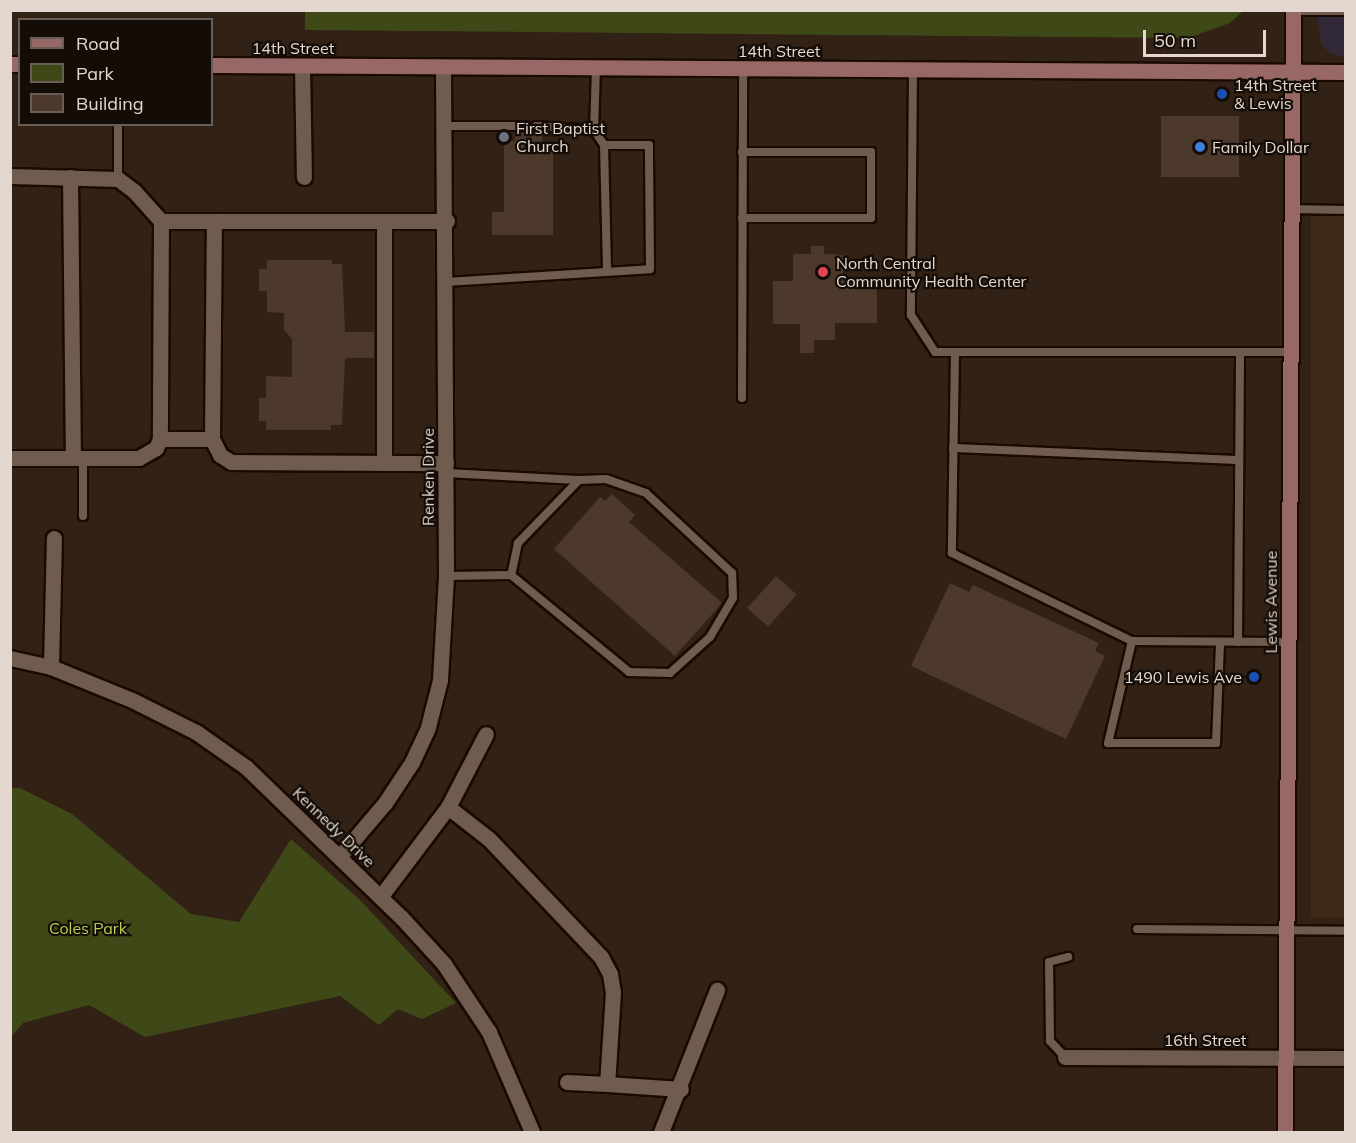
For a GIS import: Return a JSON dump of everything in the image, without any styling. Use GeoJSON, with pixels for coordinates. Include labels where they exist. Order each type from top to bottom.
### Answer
{"type":"FeatureCollection","features":[{"type":"Feature","properties":{"kind":"street","name":"Lewis Avenue"},"geometry":{"type":"LineString","coordinates":[[1285,1132],[1293,11]]}},
{"type":"Feature","properties":{"kind":"street","name":"14th Street"},"geometry":{"type":"LineString","coordinates":[[213,65],[1346,72]]}},
{"type":"Feature","properties":{"kind":"street"},"geometry":{"type":"LineString","coordinates":[[302,66],[304,177]]}},
{"type":"Feature","properties":{"kind":"street","name":"Renken Drive"},"geometry":{"type":"LineString","coordinates":[[339,857],[386,804],[412,762],[428,726],[440,680],[446,576],[447,221],[443,67]]}},
{"type":"Feature","properties":{"kind":"street"},"geometry":{"type":"LineString","coordinates":[[10,176],[118,179],[134,191],[161,221],[160,439],[149,455],[139,458],[10,458]]}},
{"type":"Feature","properties":{"kind":"street"},"geometry":{"type":"LineString","coordinates":[[70,177],[78,458]]}},
{"type":"Feature","properties":{"kind":"street"},"geometry":{"type":"LineString","coordinates":[[161,221],[447,221]]}},
{"type":"Feature","properties":{"kind":"street"},"geometry":{"type":"LineString","coordinates":[[214,221],[212,439],[220,455],[231,462],[384,463],[446,468]]}},
{"type":"Feature","properties":{"kind":"street"},"geometry":{"type":"LineString","coordinates":[[384,221],[384,463]]}},
{"type":"Feature","properties":{"kind":"street"},"geometry":{"type":"LineString","coordinates":[[160,439],[212,439]]}},
{"type":"Feature","properties":{"kind":"street"},"geometry":{"type":"LineString","coordinates":[[51,667],[54,538]]}},
{"type":"Feature","properties":{"kind":"street","name":"Kennedy Drive"},"geometry":{"type":"LineString","coordinates":[[10,658],[51,667],[196,732],[247,768],[381,896],[444,964],[489,1032],[532,1132]]}},
{"type":"Feature","properties":{"kind":"street"},"geometry":{"type":"LineString","coordinates":[[381,896],[448,807],[486,734]]}},
{"type":"Feature","properties":{"kind":"street"},"geometry":{"type":"LineString","coordinates":[[448,807],[489,839],[601,957],[610,974],[612,992],[607,1084]]}},
{"type":"Feature","properties":{"kind":"street"},"geometry":{"type":"LineString","coordinates":[[660,1132],[681,1089],[717,990]]}},
{"type":"Feature","properties":{"kind":"street","name":"16th Street"},"geometry":{"type":"LineString","coordinates":[[1065,1057],[1346,1058]]}},
{"type":"Feature","properties":{"kind":"street"},"geometry":{"type":"LineString","coordinates":[[567,1082],[681,1089]]}},
{"type":"Feature","properties":{"kind":"lane"},"geometry":{"type":"LineString","coordinates":[[1293,11],[1346,11]]}},
{"type":"Feature","properties":{"kind":"lane"},"geometry":{"type":"LineString","coordinates":[[596,68],[594,129],[604,145],[608,269]]}},
{"type":"Feature","properties":{"kind":"lane"},"geometry":{"type":"LineString","coordinates":[[742,398],[743,69]]}},
{"type":"Feature","properties":{"kind":"lane"},"geometry":{"type":"LineString","coordinates":[[913,69],[912,315],[935,352],[1291,352]]}},
{"type":"Feature","properties":{"kind":"lane"},"geometry":{"type":"LineString","coordinates":[[118,126],[118,179]]}},
{"type":"Feature","properties":{"kind":"lane"},"geometry":{"type":"LineString","coordinates":[[444,126],[525,126]]}},
{"type":"Feature","properties":{"kind":"lane"},"geometry":{"type":"LineString","coordinates":[[536,126],[594,129]]}},
{"type":"Feature","properties":{"kind":"lane"},"geometry":{"type":"LineString","coordinates":[[446,282],[608,269],[650,269],[649,145],[604,145]]}},
{"type":"Feature","properties":{"kind":"lane"},"geometry":{"type":"LineString","coordinates":[[742,152],[871,152],[871,218],[742,218]]}},
{"type":"Feature","properties":{"kind":"lane"},"geometry":{"type":"LineString","coordinates":[[1292,209],[1346,210]]}},
{"type":"Feature","properties":{"kind":"lane"},"geometry":{"type":"LineString","coordinates":[[955,352],[952,554],[1132,641],[1288,642]]}},
{"type":"Feature","properties":{"kind":"lane"},"geometry":{"type":"LineString","coordinates":[[1238,642],[1240,352]]}},
{"type":"Feature","properties":{"kind":"lane"},"geometry":{"type":"LineString","coordinates":[[953,448],[1239,460]]}},
{"type":"Feature","properties":{"kind":"lane"},"geometry":{"type":"LineString","coordinates":[[78,458],[83,516]]}},
{"type":"Feature","properties":{"kind":"lane"},"geometry":{"type":"LineString","coordinates":[[446,468],[579,480],[606,479],[646,493],[732,573],[733,598],[710,637],[670,673],[628,672],[511,575],[446,576]]}},
{"type":"Feature","properties":{"kind":"lane"},"geometry":{"type":"LineString","coordinates":[[511,575],[518,543],[579,480]]}},
{"type":"Feature","properties":{"kind":"lane"},"geometry":{"type":"LineString","coordinates":[[1132,641],[1108,743],[1216,743],[1220,642]]}},
{"type":"Feature","properties":{"kind":"lane"},"geometry":{"type":"LineString","coordinates":[[1137,929],[1346,931]]}},
{"type":"Feature","properties":{"kind":"lane"},"geometry":{"type":"LineString","coordinates":[[1065,1057],[1050,1041],[1049,962],[1068,957]]}},
{"type":"Feature","properties":{"kind":"shaded area"},"geometry":{"type":"Polygon","coordinates":[[[1317,11],[1345,11],[1345,57],[1331,54],[1321,44],[1317,11]]]}},
{"type":"Feature","properties":{"kind":"shaded area"},"geometry":{"type":"Polygon","coordinates":[[[1311,215],[1346,215],[1346,918],[1311,918],[1311,215]]]}},
{"type":"Feature","properties":{"kind":"green space"},"geometry":{"type":"Polygon","coordinates":[[[305,10],[1243,11],[1230,23],[1188,38],[305,30],[305,10]]]}},
{"type":"Feature","properties":{"kind":"green space","name":"Coles Park"},"geometry":{"type":"Polygon","coordinates":[[[11,788],[20,788],[72,814],[191,914],[239,922],[291,839],[360,900],[456,1003],[422,1019],[398,1009],[379,1025],[340,996],[145,1037],[89,1005],[23,1023],[11,1037],[11,788]]]}},
{"type":"Feature","properties":{"kind":"building","name":"Family Dollar"},"geometry":{"type":"Polygon","coordinates":[[[1161,116],[1239,116],[1239,177],[1161,177],[1161,116]]]}},
{"type":"Feature","properties":{"kind":"building"},"geometry":{"type":"Polygon","coordinates":[[[542,133],[542,142],[553,142],[553,235],[492,235],[492,212],[504,212],[504,141],[515,141],[515,134],[542,133]]]}},
{"type":"Feature","properties":{"kind":"building"},"geometry":{"type":"Polygon","coordinates":[[[811,246],[824,246],[824,254],[843,255],[843,281],[877,281],[877,323],[835,323],[835,340],[814,340],[814,353],[800,353],[800,324],[773,324],[773,281],[793,281],[793,254],[811,254],[811,246]]]}},
{"type":"Feature","properties":{"kind":"building"},"geometry":{"type":"Polygon","coordinates":[[[267,260],[332,260],[332,264],[342,264],[345,332],[374,332],[374,358],[345,358],[342,425],[331,425],[331,430],[266,430],[266,421],[259,421],[259,398],[266,398],[266,376],[292,377],[292,339],[284,330],[284,313],[267,312],[267,291],[259,291],[259,269],[267,269],[267,260]]]}},
{"type":"Feature","properties":{"kind":"building"},"geometry":{"type":"Polygon","coordinates":[[[612,494],[635,515],[629,522],[722,603],[675,656],[554,549],[600,497],[605,501],[612,494]]]}},
{"type":"Feature","properties":{"kind":"building"},"geometry":{"type":"Polygon","coordinates":[[[776,576],[797,595],[768,627],[747,608],[776,576]]]}},
{"type":"Feature","properties":{"kind":"building"},"geometry":{"type":"Polygon","coordinates":[[[950,583],[969,592],[973,585],[1099,643],[1095,651],[1105,656],[1066,739],[911,666],[950,583]]]}},
{"type":"Feature","properties":{"kind":"place","name":"14th Street & Lewis"},"geometry":{"type":"Point","coordinates":[1222,94]}},
{"type":"Feature","properties":{"kind":"place","name":"First Baptist Church"},"geometry":{"type":"Point","coordinates":[504,137]}},
{"type":"Feature","properties":{"kind":"place","name":"Family Dollar"},"geometry":{"type":"Point","coordinates":[1200,147]}},
{"type":"Feature","properties":{"kind":"place","name":"North Central Community Health Center"},"geometry":{"type":"Point","coordinates":[823,272]}},
{"type":"Feature","properties":{"kind":"place","name":"1490 Lewis Ave"},"geometry":{"type":"Point","coordinates":[1254,677]}}]}
